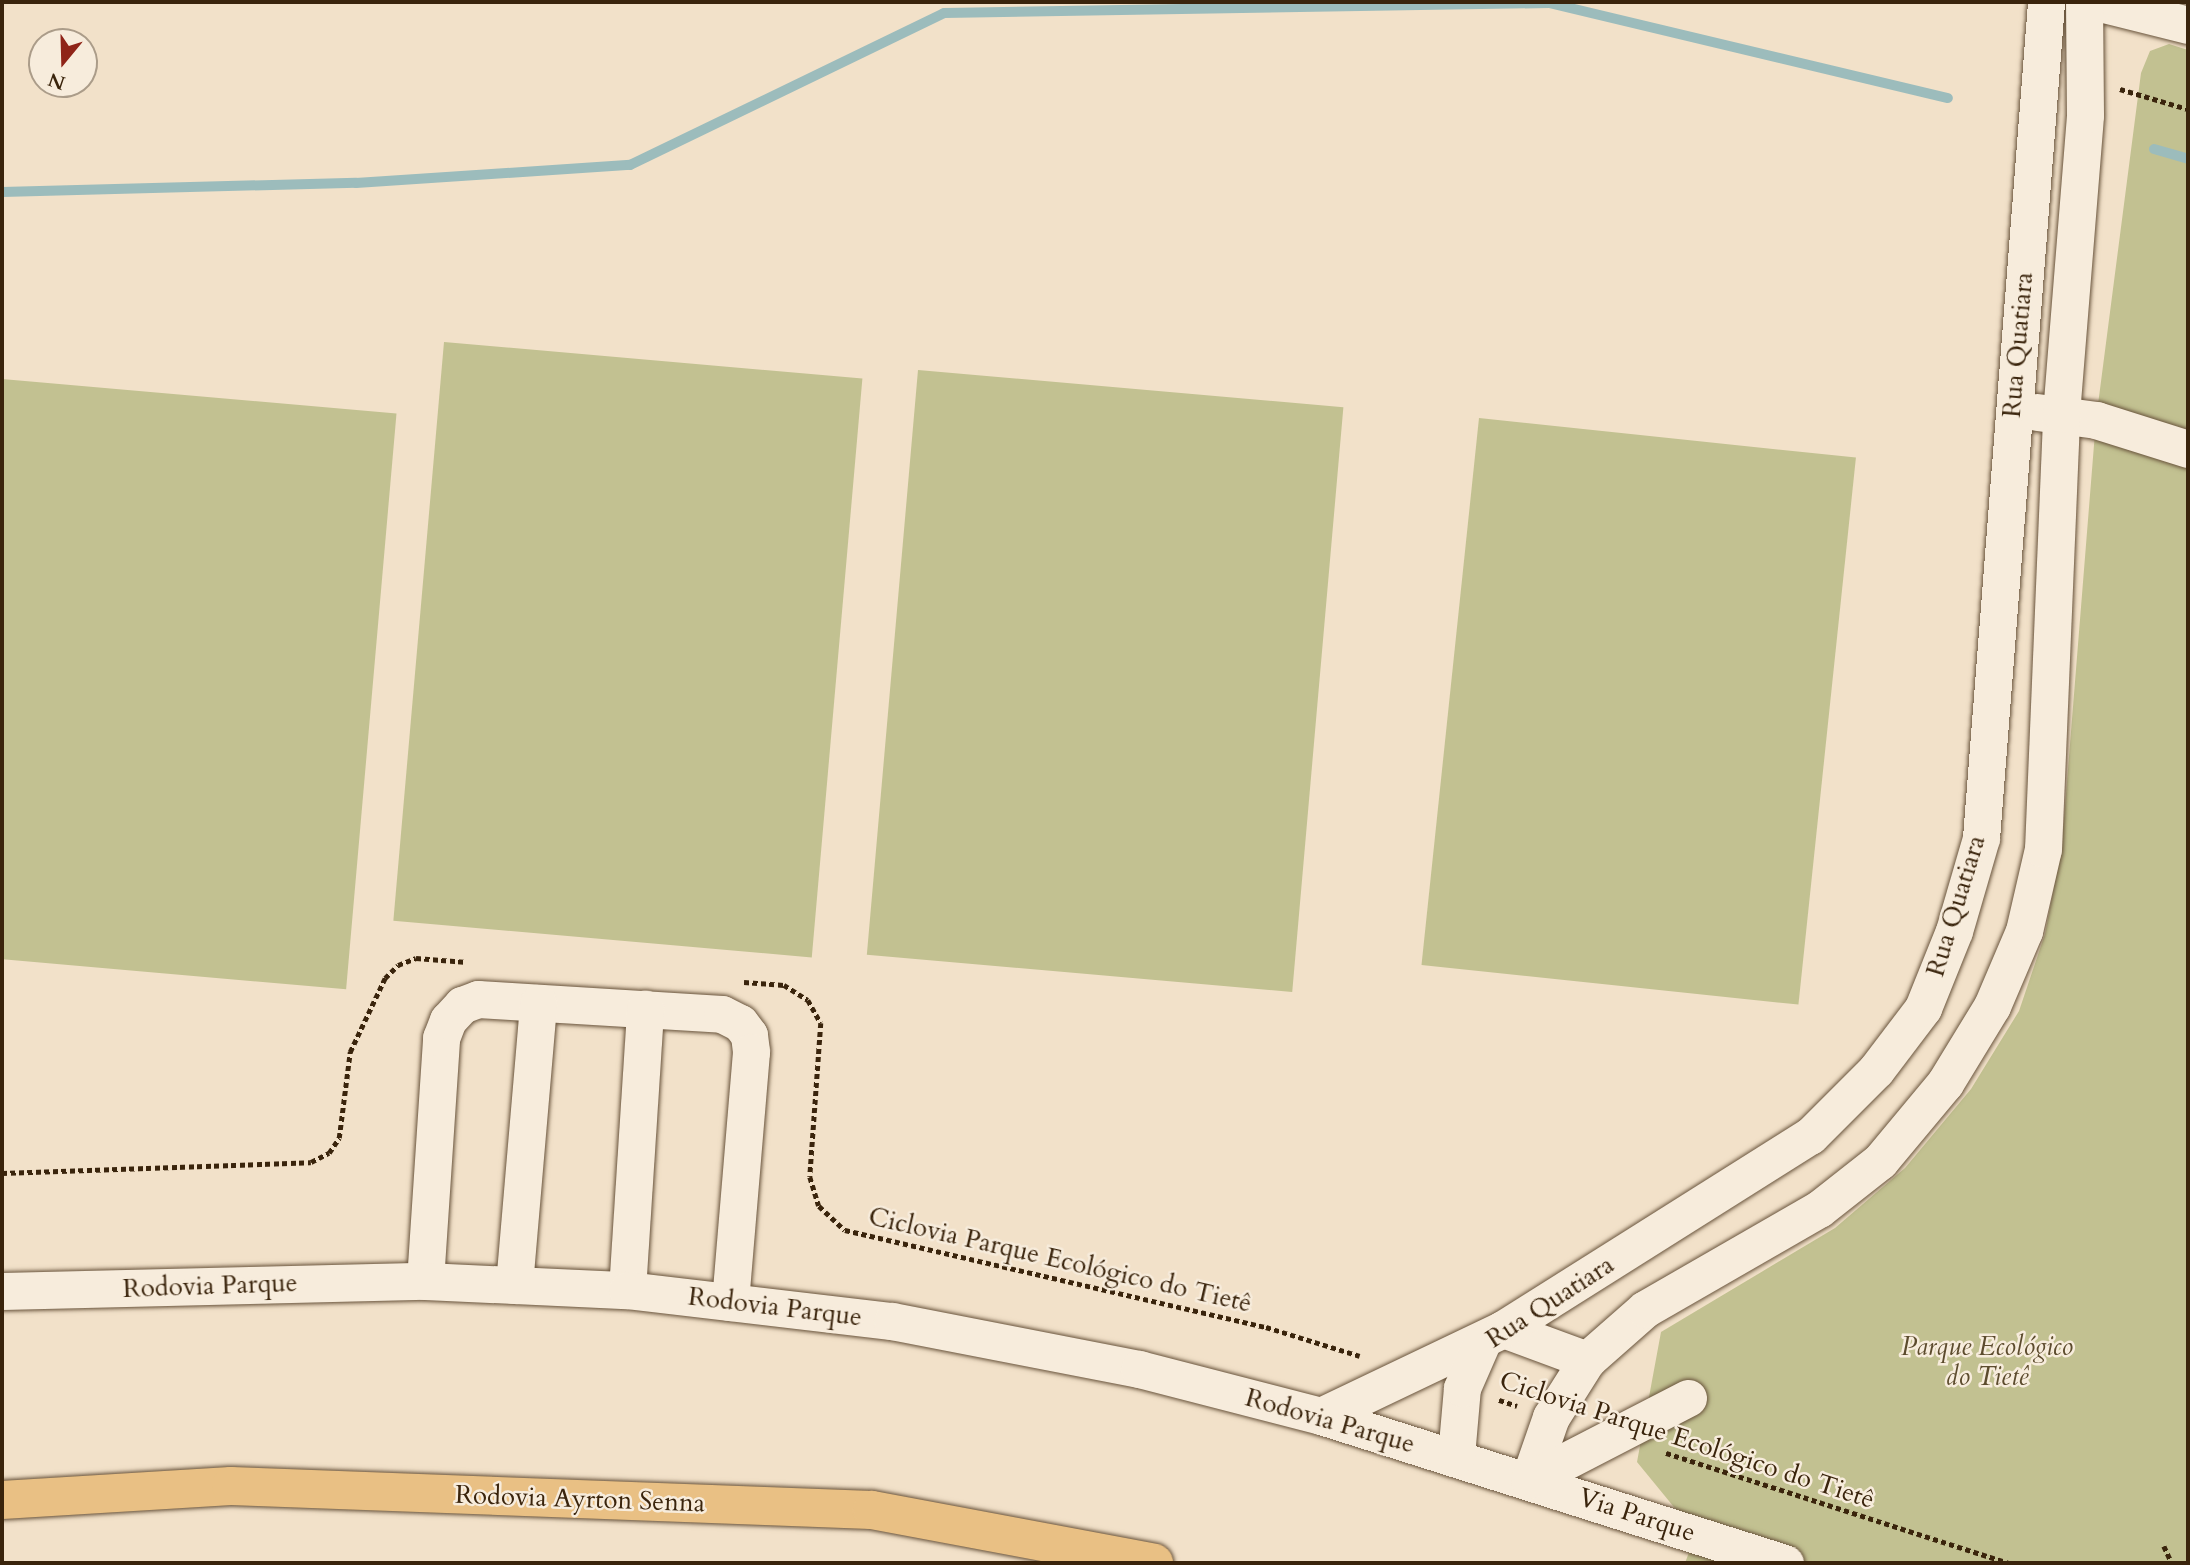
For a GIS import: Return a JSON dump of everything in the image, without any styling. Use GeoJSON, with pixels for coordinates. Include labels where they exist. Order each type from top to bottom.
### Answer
{"type":"FeatureCollection","features":[{"type":"Feature","properties":{"kind":"highway","name":"Rodovia Ayrton Senna"},"geometry":{"type":"LineString","coordinates":[[2,1500],[231,1486],[872,1510],[1154,1563]]}},
{"type":"Feature","properties":{"kind":"street","name":"Rua Quatiara"},"geometry":{"type":"LineString","coordinates":[[1456,1456],[1462,1388],[1493,1335],[1810,1136],[1876,1070],[1923,1008],[1954,931],[1981,838],[2012,409],[2046,2]]}},
{"type":"Feature","properties":{"kind":"street","name":"Rua Quatiara"},"geometry":{"type":"LineString","coordinates":[[1530,1480],[1551,1417],[1587,1360],[1646,1309],[1819,1209],[1880,1161],[1945,1083],[1992,1006],[2024,931],[2043,849],[2061,414],[2085,79],[2084,2]]}},
{"type":"Feature","properties":{"kind":"street"},"geometry":{"type":"LineString","coordinates":[[2096,2],[2188,25]]}},
{"type":"Feature","properties":{"kind":"street"},"geometry":{"type":"LineString","coordinates":[[2012,409],[2061,414],[2169,439],[2188,449]]}},
{"type":"Feature","properties":{"kind":"street"},"geometry":{"type":"LineString","coordinates":[[425,1281],[441,1038],[448,1020],[461,1006],[478,999],[722,1014],[740,1023],[749,1035],[730,1302]]}},
{"type":"Feature","properties":{"kind":"street"},"geometry":{"type":"LineString","coordinates":[[514,1284],[538,1003]]}},
{"type":"Feature","properties":{"kind":"street"},"geometry":{"type":"LineString","coordinates":[[627,1290],[645,1009]]}},
{"type":"Feature","properties":{"kind":"street"},"geometry":{"type":"LineString","coordinates":[[1607,1264],[1646,1309]]}},
{"type":"Feature","properties":{"kind":"street","name":"Rodovia Parque"},"geometry":{"type":"LineString","coordinates":[[2,1291],[425,1281],[627,1290],[892,1321],[1139,1370],[1321,1416],[1530,1480]]}},
{"type":"Feature","properties":{"kind":"street"},"geometry":{"type":"LineString","coordinates":[[1321,1416],[1493,1335],[1587,1360]]}},
{"type":"Feature","properties":{"kind":"street"},"geometry":{"type":"LineString","coordinates":[[1530,1480],[1618,1438],[1688,1398]]}},
{"type":"Feature","properties":{"kind":"street","name":"Via Parque"},"geometry":{"type":"LineString","coordinates":[[1530,1480],[1785,1563]]}},
{"type":"Feature","properties":{"kind":"path"},"geometry":{"type":"LineString","coordinates":[[2085,79],[2188,109]]}},
{"type":"Feature","properties":{"kind":"path"},"geometry":{"type":"LineString","coordinates":[[2,1173],[311,1162],[329,1153],[339,1138],[350,1052],[385,978],[398,965],[416,958],[471,962]]}},
{"type":"Feature","properties":{"kind":"path","name":"Ciclovia Parque Ecológico do Tietê"},"geometry":{"type":"LineString","coordinates":[[730,981],[784,985],[808,1000],[821,1023],[810,1177],[820,1206],[845,1230],[1266,1328],[1416,1373]]}},
{"type":"Feature","properties":{"kind":"path","name":"Ciclovia Parque Ecológico do Tietê"},"geometry":{"type":"LineString","coordinates":[[1462,1388],[1551,1417]]}},
{"type":"Feature","properties":{"kind":"path","name":"Ciclovia Parque Ecológico do Tietê"},"geometry":{"type":"LineString","coordinates":[[1618,1438],[2008,1563]]}},
{"type":"Feature","properties":{"kind":"path"},"geometry":{"type":"LineString","coordinates":[[2164,1546],[2172,1563]]}},
{"type":"Feature","properties":{"kind":"green space","name":"Parque Ecológico do Tietê"},"geometry":{"type":"Polygon","coordinates":[[[2169,44],[2188,50],[2188,1563],[1685,1563],[1696,1534],[1637,1462],[1661,1332],[1835,1228],[1905,1168],[1971,1089],[2019,1011],[2045,934],[2062,844],[2096,420],[2141,73],[2150,51],[2169,44]]]}},
{"type":"Feature","properties":{"kind":"green space"},"geometry":{"type":"Polygon","coordinates":[[[444,342],[862,379],[812,957],[393,921],[444,342]]]}},
{"type":"Feature","properties":{"kind":"green space"},"geometry":{"type":"Polygon","coordinates":[[[918,370],[1343,407],[1292,992],[867,955],[918,370]]]}},
{"type":"Feature","properties":{"kind":"green space"},"geometry":{"type":"Polygon","coordinates":[[[2,379],[396,414],[346,989],[2,959],[2,379]]]}},
{"type":"Feature","properties":{"kind":"green space"},"geometry":{"type":"Polygon","coordinates":[[[1479,418],[1856,458],[1798,1005],[1422,965],[1479,418]]]}},
{"type":"Feature","properties":{"kind":"waterway"},"geometry":{"type":"LineString","coordinates":[[2,192],[356,183],[630,165],[944,13],[1549,3],[1948,98]]}},
{"type":"Feature","properties":{"kind":"waterway"},"geometry":{"type":"LineString","coordinates":[[2154,149],[2188,159]]}}]}
